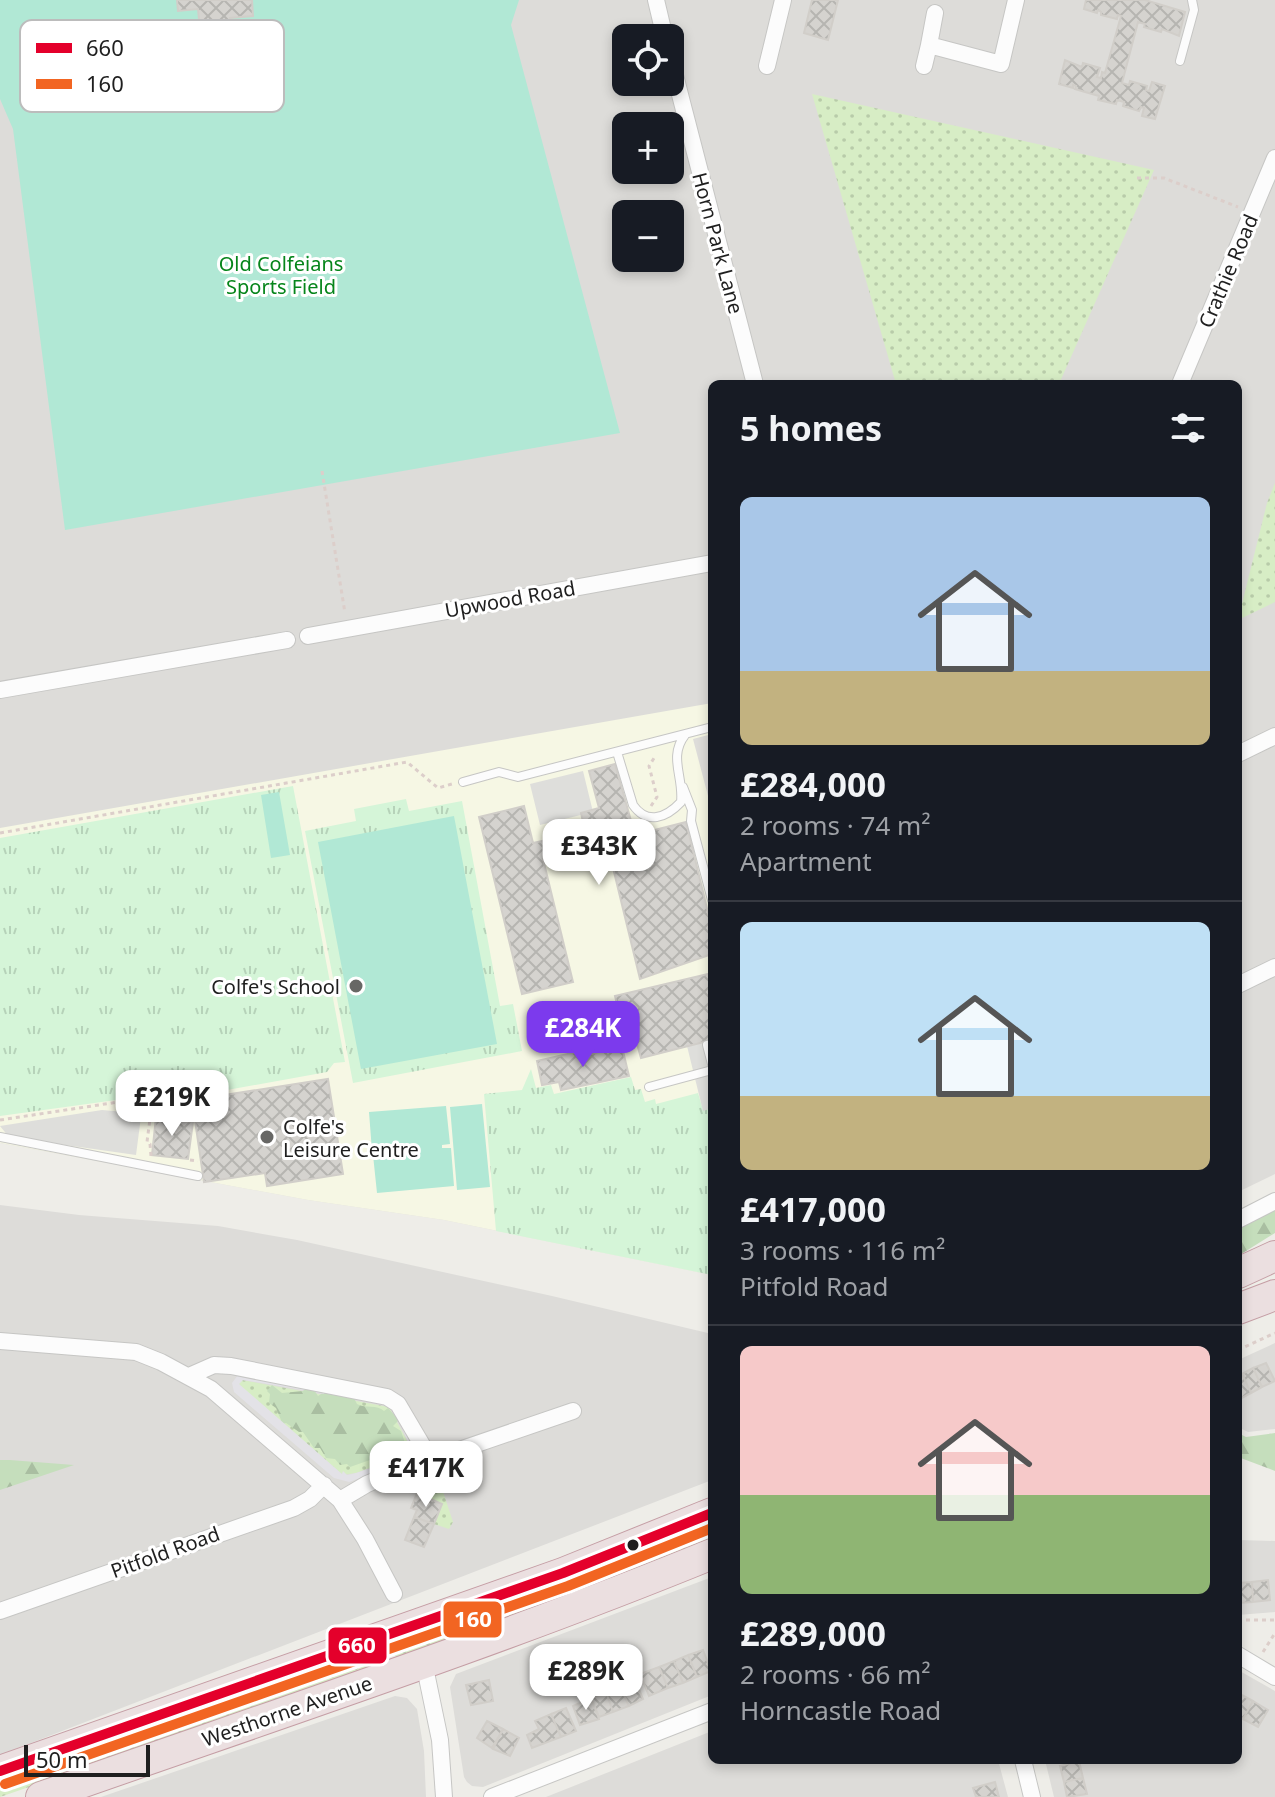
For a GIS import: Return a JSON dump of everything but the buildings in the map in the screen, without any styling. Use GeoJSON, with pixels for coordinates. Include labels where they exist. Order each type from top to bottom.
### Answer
{"type":"FeatureCollection","features":[{"type":"Feature","properties":{"kind":"highway"},"geometry":{"type":"LineString","coordinates":[[1242,1271],[1275,1256]]}},
{"type":"Feature","properties":{"kind":"highway"},"geometry":{"type":"LineString","coordinates":[[1242,1307],[1275,1295]]}},
{"type":"Feature","properties":{"kind":"highway","name":"Westhorne Avenue"},"geometry":{"type":"LineString","coordinates":[[0,1771],[563,1573],[708,1515]]}},
{"type":"Feature","properties":{"kind":"highway","name":"Westhorne Avenue"},"geometry":{"type":"LineString","coordinates":[[41,1797],[424,1663],[708,1556]]}},
{"type":"Feature","properties":{"kind":"street"},"geometry":{"type":"LineString","coordinates":[[656,0],[662,24]]}},
{"type":"Feature","properties":{"kind":"street"},"geometry":{"type":"LineString","coordinates":[[767,66],[783,0]]}},
{"type":"Feature","properties":{"kind":"street"},"geometry":{"type":"LineString","coordinates":[[929,45],[1001,64],[1016,0]]}},
{"type":"Feature","properties":{"kind":"street"},"geometry":{"type":"LineString","coordinates":[[924,66],[935,13]]}},
{"type":"Feature","properties":{"kind":"street","name":"Horn Park Lane"},"geometry":{"type":"LineString","coordinates":[[680,96],[754,380]]}},
{"type":"Feature","properties":{"kind":"street","name":"Crathie Road"},"geometry":{"type":"LineString","coordinates":[[1182,380],[1252,213],[1269,193],[1275,158]]}},
{"type":"Feature","properties":{"kind":"street","name":"Upwood Road"},"geometry":{"type":"LineString","coordinates":[[308,636],[708,564]]}},
{"type":"Feature","properties":{"kind":"street"},"geometry":{"type":"LineString","coordinates":[[0,690],[287,640]]}},
{"type":"Feature","properties":{"kind":"street"},"geometry":{"type":"LineString","coordinates":[[1242,752],[1275,736]]}},
{"type":"Feature","properties":{"kind":"street"},"geometry":{"type":"LineString","coordinates":[[1242,983],[1275,967]]}},
{"type":"Feature","properties":{"kind":"street"},"geometry":{"type":"LineString","coordinates":[[1242,1218],[1275,1201]]}},
{"type":"Feature","properties":{"kind":"street"},"geometry":{"type":"LineString","coordinates":[[0,1341],[136,1352],[189,1376],[237,1409],[340,1500],[394,1594]]}},
{"type":"Feature","properties":{"kind":"street"},"geometry":{"type":"LineString","coordinates":[[189,1376],[214,1365],[231,1366],[382,1395],[398,1404],[431,1460]]}},
{"type":"Feature","properties":{"kind":"street"},"geometry":{"type":"LineString","coordinates":[[340,1500],[367,1484],[573,1411]]}},
{"type":"Feature","properties":{"kind":"street","name":"Pitfold Road"},"geometry":{"type":"LineString","coordinates":[[0,1611],[294,1508],[310,1499],[324,1485]]}},
{"type":"Feature","properties":{"kind":"street"},"geometry":{"type":"LineString","coordinates":[[1242,1657],[1275,1677]]}},
{"type":"Feature","properties":{"kind":"street"},"geometry":{"type":"LineString","coordinates":[[424,1663],[438,1728],[444,1797]]}},
{"type":"Feature","properties":{"kind":"street"},"geometry":{"type":"LineString","coordinates":[[492,1797],[708,1713]]}},
{"type":"Feature","properties":{"kind":"street"},"geometry":{"type":"LineString","coordinates":[[1024,1764],[1032,1797]]}},
{"type":"Feature","properties":{"kind":"lane"},"geometry":{"type":"LineString","coordinates":[[1180,61],[1194,10],[1192,0]]}},
{"type":"Feature","properties":{"kind":"lane"},"geometry":{"type":"LineString","coordinates":[[463,782],[499,772],[518,777],[708,728]]}},
{"type":"Feature","properties":{"kind":"lane"},"geometry":{"type":"LineString","coordinates":[[686,734],[678,745],[675,759],[692,810],[691,821],[708,885]]}},
{"type":"Feature","properties":{"kind":"lane"},"geometry":{"type":"LineString","coordinates":[[617,752],[633,805],[643,815],[649,818],[663,816],[676,807],[681,802],[683,787]]}},
{"type":"Feature","properties":{"kind":"lane"},"geometry":{"type":"LineString","coordinates":[[676,807],[684,811],[691,821]]}},
{"type":"Feature","properties":{"kind":"lane"},"geometry":{"type":"LineString","coordinates":[[649,1087],[708,1068]]}},
{"type":"Feature","properties":{"kind":"lane"},"geometry":{"type":"LineString","coordinates":[[0,1137],[198,1176]]}},
{"type":"Feature","properties":{"kind":"path"},"geometry":{"type":"LineString","coordinates":[[1137,178],[1164,178],[1252,213]]}},
{"type":"Feature","properties":{"kind":"path"},"geometry":{"type":"LineString","coordinates":[[322,471],[348,628]]}},
{"type":"Feature","properties":{"kind":"path"},"geometry":{"type":"LineString","coordinates":[[643,815],[657,797],[649,766],[667,739]]}},
{"type":"Feature","properties":{"kind":"path"},"geometry":{"type":"LineString","coordinates":[[0,833],[407,762],[438,788],[463,782]]}},
{"type":"Feature","properties":{"kind":"path"},"geometry":{"type":"LineString","coordinates":[[0,1120],[138,1099],[151,1111],[147,1142]]}},
{"type":"Feature","properties":{"kind":"path"},"geometry":{"type":"LineString","coordinates":[[138,1132],[147,1132]]}},
{"type":"Feature","properties":{"kind":"path"},"geometry":{"type":"LineString","coordinates":[[1242,1348],[1275,1333]]}},
{"type":"Feature","properties":{"kind":"path"},"geometry":{"type":"LineString","coordinates":[[1242,1620],[1275,1620]]}},
{"type":"Feature","properties":{"kind":"path"},"geometry":{"type":"LineString","coordinates":[[1259,1658],[1275,1633]]}},
{"type":"Feature","properties":{"kind":"shaded area"},"geometry":{"type":"Polygon","coordinates":[[[0,0],[1275,0],[1275,1174],[1242,1190],[1242,380],[708,380],[708,1274],[444,1220],[308,1200],[0,1143],[0,0]]]}},
{"type":"Feature","properties":{"kind":"shaded area","name":"Colfe's School"},"geometry":{"type":"Polygon","coordinates":[[[708,704],[708,735],[693,739],[708,796],[708,1274],[444,1220],[308,1200],[0,1143],[0,828],[708,704]]]}},
{"type":"Feature","properties":{"kind":"shaded area"},"geometry":{"type":"Polygon","coordinates":[[[583,771],[593,812],[540,825],[530,784],[583,771]]]}},
{"type":"Feature","properties":{"kind":"shaded area"},"geometry":{"type":"Polygon","coordinates":[[[708,1040],[708,1109],[703,1111],[687,1046],[708,1040]]]}},
{"type":"Feature","properties":{"kind":"shaded area"},"geometry":{"type":"Polygon","coordinates":[[[142,1109],[136,1155],[9,1137],[0,1126],[102,1110],[125,1112],[142,1109]]]}},
{"type":"Feature","properties":{"kind":"shaded area"},"geometry":{"type":"Polygon","coordinates":[[[0,1205],[218,1226],[297,1240],[708,1333],[708,1482],[0,1755],[0,1205]]]}},
{"type":"Feature","properties":{"kind":"shaded area"},"geometry":{"type":"Polygon","coordinates":[[[1275,1343],[1275,1429],[1248,1432],[1242,1429],[1242,1358],[1275,1343]]]}},
{"type":"Feature","properties":{"kind":"shaded area"},"geometry":{"type":"Polygon","coordinates":[[[238,1375],[326,1390],[324,1394],[315,1392],[313,1388],[304,1390],[243,1380],[239,1384],[342,1474],[343,1471],[347,1475],[356,1473],[402,1458],[411,1450],[399,1421],[414,1452],[408,1460],[349,1482],[334,1478],[234,1392],[232,1383],[238,1375]]]}},
{"type":"Feature","properties":{"kind":"shaded area"},"geometry":{"type":"Polygon","coordinates":[[[354,1398],[387,1402],[395,1414],[390,1407],[354,1398]]]}},
{"type":"Feature","properties":{"kind":"shaded area"},"geometry":{"type":"Polygon","coordinates":[[[1242,1540],[1275,1541],[1275,1612],[1242,1615],[1242,1540]]]}},
{"type":"Feature","properties":{"kind":"shaded area"},"geometry":{"type":"Polygon","coordinates":[[[708,1579],[708,1697],[483,1787],[472,1786],[464,1777],[450,1687],[456,1674],[708,1579]]]}},
{"type":"Feature","properties":{"kind":"shaded area"},"geometry":{"type":"Polygon","coordinates":[[[1242,1672],[1275,1691],[1275,1797],[1054,1797],[1046,1764],[1242,1764],[1242,1672]]]}},
{"type":"Feature","properties":{"kind":"shaded area"},"geometry":{"type":"Polygon","coordinates":[[[395,1696],[407,1698],[417,1709],[424,1751],[426,1797],[101,1797],[395,1696]]]}},
{"type":"Feature","properties":{"kind":"shaded area"},"geometry":{"type":"Polygon","coordinates":[[[708,1733],[708,1764],[999,1764],[1008,1797],[546,1797],[708,1733]]]}},
{"type":"Feature","properties":{"kind":"green space","name":"Old Colfeians Sports Field"},"geometry":{"type":"Polygon","coordinates":[[[0,0],[519,0],[511,25],[620,433],[65,530],[13,129],[0,99],[0,0]]]}},
{"type":"Feature","properties":{"kind":"green space"},"geometry":{"type":"Polygon","coordinates":[[[812,94],[1154,170],[1061,380],[895,380],[812,94]]]}},
{"type":"Feature","properties":{"kind":"green space"},"geometry":{"type":"Polygon","coordinates":[[[1275,483],[1275,602],[1242,618],[1242,604],[1267,503],[1275,483]]]}},
{"type":"Feature","properties":{"kind":"green space"},"geometry":{"type":"Polygon","coordinates":[[[293,786],[345,1062],[334,1063],[327,1072],[150,1104],[138,1097],[0,1116],[0,838],[293,786]]]}},
{"type":"Feature","properties":{"kind":"green space"},"geometry":{"type":"Polygon","coordinates":[[[279,792],[290,855],[271,858],[261,795],[279,792]]]}},
{"type":"Feature","properties":{"kind":"green space"},"geometry":{"type":"Polygon","coordinates":[[[406,799],[409,811],[462,801],[500,1006],[513,1004],[522,1051],[353,1083],[305,831],[356,821],[354,809],[406,799]]]}},
{"type":"Feature","properties":{"kind":"green space"},"geometry":{"type":"Polygon","coordinates":[[[454,816],[497,1044],[361,1069],[318,842],[454,816]]]}},
{"type":"Feature","properties":{"kind":"green space"},"geometry":{"type":"Polygon","coordinates":[[[531,1069],[536,1088],[551,1085],[554,1094],[631,1077],[635,1090],[641,1089],[645,1102],[655,1099],[656,1104],[698,1093],[703,1110],[708,1109],[708,1274],[496,1231],[484,1094],[522,1090],[531,1069]]]}},
{"type":"Feature","properties":{"kind":"green space"},"geometry":{"type":"Polygon","coordinates":[[[482,1104],[490,1187],[457,1190],[450,1107],[482,1104]]]}},
{"type":"Feature","properties":{"kind":"green space"},"geometry":{"type":"Polygon","coordinates":[[[446,1106],[450,1144],[442,1145],[442,1148],[451,1148],[454,1186],[377,1193],[373,1155],[379,1154],[372,1151],[369,1112],[446,1106]]]}},
{"type":"Feature","properties":{"kind":"green space"},"geometry":{"type":"Polygon","coordinates":[[[1275,1209],[1275,1233],[1242,1254],[1242,1216],[1275,1209]]]}},
{"type":"Feature","properties":{"kind":"green space"},"geometry":{"type":"Polygon","coordinates":[[[242,1380],[389,1407],[411,1448],[410,1453],[343,1475],[241,1387],[239,1384],[242,1380]]]}},
{"type":"Feature","properties":{"kind":"green space"},"geometry":{"type":"Polygon","coordinates":[[[272,1385],[282,1393],[303,1391],[307,1387],[313,1388],[318,1396],[324,1392],[354,1398],[357,1404],[384,1411],[388,1408],[399,1420],[393,1426],[401,1431],[408,1452],[377,1462],[370,1460],[350,1467],[340,1465],[335,1459],[326,1458],[320,1448],[314,1448],[303,1432],[286,1423],[279,1425],[281,1420],[276,1408],[269,1403],[270,1394],[267,1391],[272,1385]]]}},
{"type":"Feature","properties":{"kind":"green space"},"geometry":{"type":"Polygon","coordinates":[[[1275,1433],[1275,1471],[1242,1459],[1242,1435],[1275,1433]]]}},
{"type":"Feature","properties":{"kind":"green space"},"geometry":{"type":"Polygon","coordinates":[[[0,1460],[10,1460],[74,1465],[0,1490],[0,1460]]]}},
{"type":"Feature","properties":{"kind":"green space"},"geometry":{"type":"Polygon","coordinates":[[[436,1470],[453,1522],[449,1529],[434,1524],[442,1504],[402,1483],[436,1470]]]}},
{"type":"Feature","properties":{"kind":"green space"},"geometry":{"type":"Polygon","coordinates":[[[708,1528],[708,1544],[397,1659],[391,1647],[708,1528]]]}},
{"type":"Feature","properties":{"kind":"green space"},"geometry":{"type":"Polygon","coordinates":[[[381,1650],[389,1663],[0,1797],[0,1782],[381,1650]]]}},
{"type":"Feature","properties":{"kind":"transit line","name":"660"},"geometry":{"type":"LineString","coordinates":[[0,1771],[563,1573],[708,1515]]}},
{"type":"Feature","properties":{"kind":"transit line","name":"160"},"geometry":{"type":"LineString","coordinates":[[5,1784],[568,1586],[708,1530]]}},
{"type":"Feature","properties":{"kind":"place","name":"Colfe's School"},"geometry":{"type":"Point","coordinates":[356,986]}},
{"type":"Feature","properties":{"kind":"place","name":"Colfe's Leisure Centre"},"geometry":{"type":"Point","coordinates":[267,1137]}}]}
